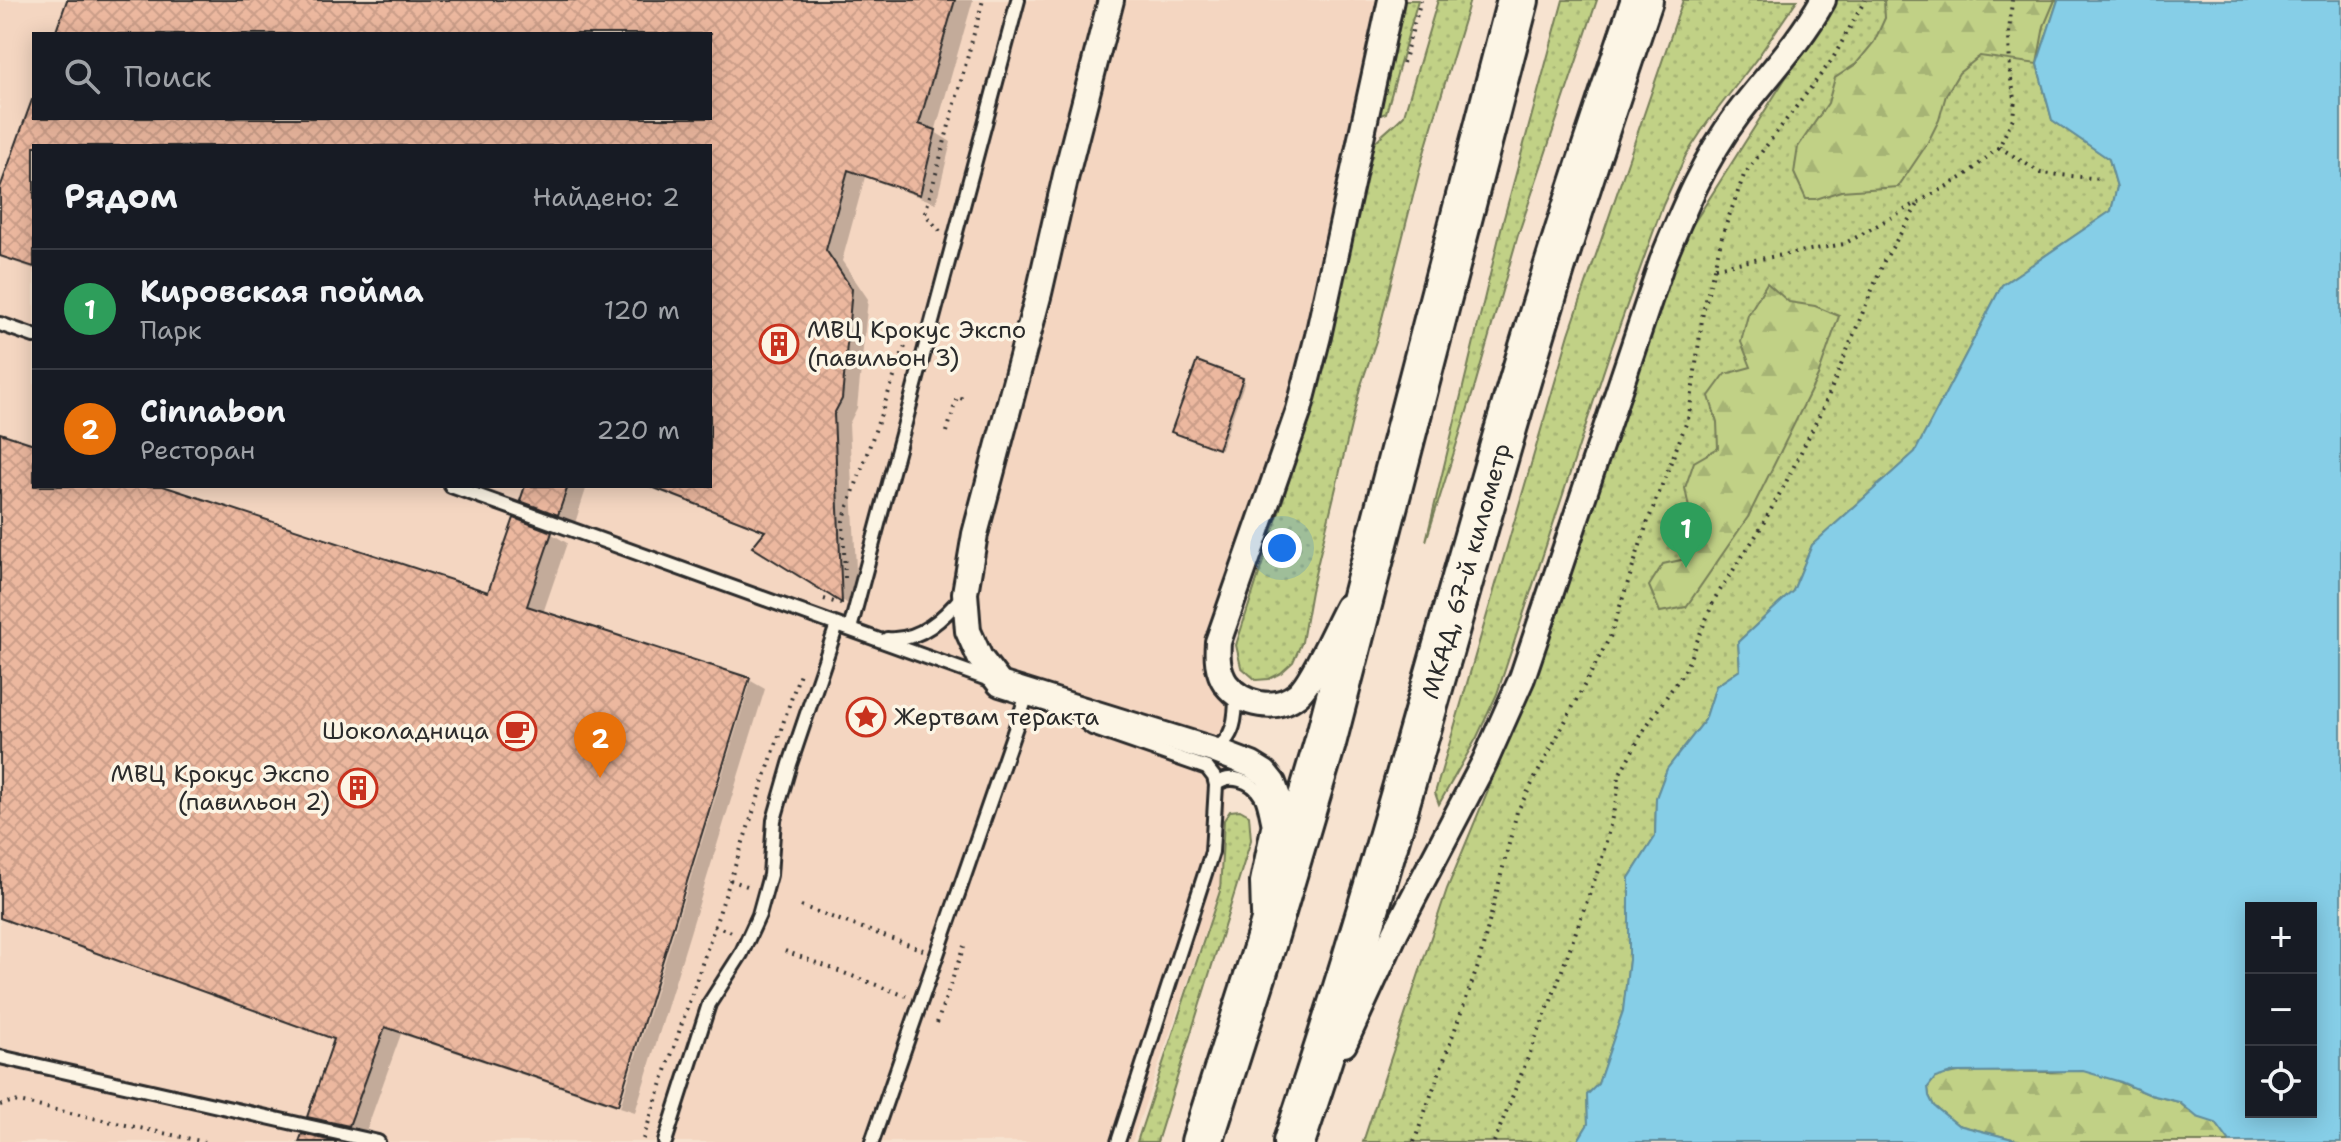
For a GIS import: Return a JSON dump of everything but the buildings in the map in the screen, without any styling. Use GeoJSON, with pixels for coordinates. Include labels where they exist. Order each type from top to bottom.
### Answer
{"type":"FeatureCollection","features":[{"type":"Feature","properties":{"kind":"highway"},"geometry":{"type":"LineString","coordinates":[[1202,1142],[1325,743],[1518,0]]}},
{"type":"Feature","properties":{"kind":"highway","name":"МКАД, 67-й километр"},"geometry":{"type":"LineString","coordinates":[[1294,1142],[1377,880],[1562,242],[1642,0]]}},
{"type":"Feature","properties":{"kind":"street"},"geometry":{"type":"LineString","coordinates":[[1111,0],[1036,307],[978,520],[965,593],[968,631],[980,658],[1000,684],[1213,750],[1265,773],[1278,797],[1263,882],[1265,945]]}},
{"type":"Feature","properties":{"kind":"street"},"geometry":{"type":"LineString","coordinates":[[1372,559],[1300,692],[1291,699],[1272,705],[1253,703],[1236,694],[1224,682],[1217,656],[1218,642],[1299,410],[1391,0]]}},
{"type":"Feature","properties":{"kind":"street"},"geometry":{"type":"LineString","coordinates":[[1302,1142],[1396,931],[1485,761],[1522,678],[1662,262],[1681,216],[1703,168],[1737,116],[1786,56],[1823,0]]}},
{"type":"Feature","properties":{"kind":"lane"},"geometry":{"type":"LineString","coordinates":[[850,629],[1018,0]]}},
{"type":"Feature","properties":{"kind":"lane"},"geometry":{"type":"LineString","coordinates":[[0,324],[32,335]]}},
{"type":"Feature","properties":{"kind":"lane"},"geometry":{"type":"LineString","coordinates":[[457,488],[1000,684]]}},
{"type":"Feature","properties":{"kind":"lane"},"geometry":{"type":"LineString","coordinates":[[872,637],[898,640],[915,635],[950,611],[965,593]]}},
{"type":"Feature","properties":{"kind":"lane"},"geometry":{"type":"LineString","coordinates":[[665,1142],[709,1004],[741,954],[759,915],[770,875],[774,820],[837,625]]}},
{"type":"Feature","properties":{"kind":"lane"},"geometry":{"type":"LineString","coordinates":[[872,1142],[1028,692]]}},
{"type":"Feature","properties":{"kind":"lane"},"geometry":{"type":"LineString","coordinates":[[1213,750],[1224,745],[1230,734],[1236,694]]}},
{"type":"Feature","properties":{"kind":"lane"},"geometry":{"type":"LineString","coordinates":[[1059,700],[1092,728],[1207,768],[1216,785],[1212,852],[1118,1142]]}},
{"type":"Feature","properties":{"kind":"lane"},"geometry":{"type":"LineString","coordinates":[[1216,785],[1228,778],[1257,789],[1263,799],[1272,837]]}},
{"type":"Feature","properties":{"kind":"lane"},"geometry":{"type":"LineString","coordinates":[[0,1057],[378,1142]]}},
{"type":"Feature","properties":{"kind":"path"},"geometry":{"type":"LineString","coordinates":[[946,238],[925,214],[983,0]]}},
{"type":"Feature","properties":{"kind":"path"},"geometry":{"type":"LineString","coordinates":[[1414,1142],[1478,966],[1517,812],[1610,637],[1648,521],[1689,416],[1703,312],[1723,233],[1744,175],[1832,60],[1865,0]]}},
{"type":"Feature","properties":{"kind":"path"},"geometry":{"type":"LineString","coordinates":[[1715,267],[1844,244],[1965,176],[1999,147],[2013,118],[2015,98],[2010,75],[2012,0]]}},
{"type":"Feature","properties":{"kind":"path"},"geometry":{"type":"LineString","coordinates":[[1999,147],[2041,173],[2101,179]]}},
{"type":"Feature","properties":{"kind":"path"},"geometry":{"type":"LineString","coordinates":[[1494,1142],[1547,1012],[1601,862],[1617,797],[1619,775],[1645,728],[1685,670],[1715,598],[1759,531],[1785,484],[1825,404],[1884,261],[1920,201]]}},
{"type":"Feature","properties":{"kind":"path"},"geometry":{"type":"LineString","coordinates":[[841,604],[845,591],[843,521],[911,329]]}},
{"type":"Feature","properties":{"kind":"path"},"geometry":{"type":"LineString","coordinates":[[947,432],[957,397],[967,400]]}},
{"type":"Feature","properties":{"kind":"path"},"geometry":{"type":"LineString","coordinates":[[643,1139],[801,670]]}},
{"type":"Feature","properties":{"kind":"path"},"geometry":{"type":"LineString","coordinates":[[730,880],[756,890]]}},
{"type":"Feature","properties":{"kind":"path"},"geometry":{"type":"LineString","coordinates":[[801,906],[923,950]]}},
{"type":"Feature","properties":{"kind":"path"},"geometry":{"type":"LineString","coordinates":[[714,926],[740,935]]}},
{"type":"Feature","properties":{"kind":"path"},"geometry":{"type":"LineString","coordinates":[[937,1023],[964,946]]}},
{"type":"Feature","properties":{"kind":"path"},"geometry":{"type":"LineString","coordinates":[[785,951],[906,996]]}},
{"type":"Feature","properties":{"kind":"path"},"geometry":{"type":"LineString","coordinates":[[0,1105],[14,1101],[205,1142]]}},
{"type":"Feature","properties":{"kind":"shaded area"},"geometry":{"type":"Polygon","coordinates":[[[0,0],[1403,0],[1228,653],[1224,877],[1132,1142],[0,1142],[0,0]]]}},
{"type":"Feature","properties":{"kind":"green space"},"geometry":{"type":"Polygon","coordinates":[[[1404,0],[1418,0],[1386,113],[1378,116],[1404,0]]]}},
{"type":"Feature","properties":{"kind":"green space"},"geometry":{"type":"Polygon","coordinates":[[[1438,0],[1470,0],[1424,153],[1377,338],[1360,388],[1311,591],[1302,642],[1293,662],[1281,673],[1269,679],[1256,680],[1241,667],[1236,645],[1308,422],[1332,335],[1371,147],[1404,115],[1438,0]]]}},
{"type":"Feature","properties":{"kind":"green space"},"geometry":{"type":"Polygon","coordinates":[[[1563,0],[1597,0],[1518,235],[1426,541],[1501,229],[1563,0]]]}},
{"type":"Feature","properties":{"kind":"green space"},"geometry":{"type":"Polygon","coordinates":[[[1683,0],[1797,0],[1686,155],[1663,205],[1608,358],[1497,694],[1439,804],[1435,793],[1569,334],[1683,0]]]}},
{"type":"Feature","properties":{"kind":"green space"},"geometry":{"type":"Polygon","coordinates":[[[1835,0],[2058,0],[2037,64],[2052,120],[2109,159],[2117,187],[2111,211],[2002,285],[1915,452],[1812,545],[1793,591],[1738,642],[1740,670],[1716,686],[1705,720],[1667,769],[1656,798],[1655,837],[1629,878],[1629,960],[1623,1011],[1598,1084],[1587,1095],[1588,1124],[1577,1142],[1363,1142],[1447,889],[1531,686],[1651,321],[1683,240],[1835,0]]]}},
{"type":"Feature","properties":{"kind":"green space"},"geometry":{"type":"Polygon","coordinates":[[[1884,0],[2055,0],[2044,26],[2037,64],[1980,56],[1959,73],[1946,95],[1939,120],[1927,144],[1898,187],[1841,191],[1806,199],[1794,173],[1798,147],[1828,103],[1835,78],[1856,64],[1874,42],[1885,18],[1884,0]]]}},
{"type":"Feature","properties":{"kind":"green space"},"geometry":{"type":"Polygon","coordinates":[[[1767,283],[1789,302],[1815,306],[1839,316],[1818,376],[1748,517],[1686,607],[1660,612],[1649,586],[1663,564],[1690,558],[1705,535],[1690,513],[1685,488],[1694,462],[1718,448],[1717,422],[1709,396],[1725,374],[1751,367],[1741,342],[1748,315],[1767,283]]]}},
{"type":"Feature","properties":{"kind":"green space"},"geometry":{"type":"Polygon","coordinates":[[[1240,810],[1249,815],[1251,840],[1157,1142],[1137,1142],[1220,891],[1224,820],[1230,811],[1240,810]]]}},
{"type":"Feature","properties":{"kind":"green space"},"geometry":{"type":"Polygon","coordinates":[[[2069,1070],[2103,1075],[2151,1095],[2179,1102],[2188,1110],[2216,1123],[2230,1142],[2024,1142],[1958,1125],[1934,1106],[1929,1096],[1928,1087],[1935,1078],[1946,1074],[2069,1070]]]}},
{"type":"Feature","properties":{"kind":"water"},"geometry":{"type":"Polygon","coordinates":[[[2058,0],[2341,0],[2341,1142],[2230,1142],[2216,1123],[2197,1117],[2179,1102],[2083,1071],[1954,1072],[1935,1078],[1928,1087],[1934,1106],[1958,1125],[2024,1142],[1577,1142],[1588,1124],[1587,1095],[1598,1084],[1623,1011],[1629,960],[1629,878],[1655,837],[1656,798],[1667,769],[1705,720],[1716,686],[1740,670],[1738,642],[1793,591],[1812,545],[1915,452],[2002,285],[2111,211],[2117,187],[2109,159],[2052,120],[2037,64],[2058,0]]]}},
{"type":"Feature","properties":{"kind":"place","name":"МВЦ Крокус Экспо (павильон 3)"},"geometry":{"type":"Point","coordinates":[779,344]}},
{"type":"Feature","properties":{"kind":"place","name":"Кировская пойма"},"geometry":{"type":"Point","coordinates":[1686,568]}},
{"type":"Feature","properties":{"kind":"place","name":"Жертвам теракта"},"geometry":{"type":"Point","coordinates":[866,717]}},
{"type":"Feature","properties":{"kind":"place","name":"Шоколадница"},"geometry":{"type":"Point","coordinates":[517,731]}},
{"type":"Feature","properties":{"kind":"place","name":"Cinnabon"},"geometry":{"type":"Point","coordinates":[600,778]}},
{"type":"Feature","properties":{"kind":"place","name":"МВЦ Крокус Экспо (павильон 2)"},"geometry":{"type":"Point","coordinates":[358,788]}}]}
